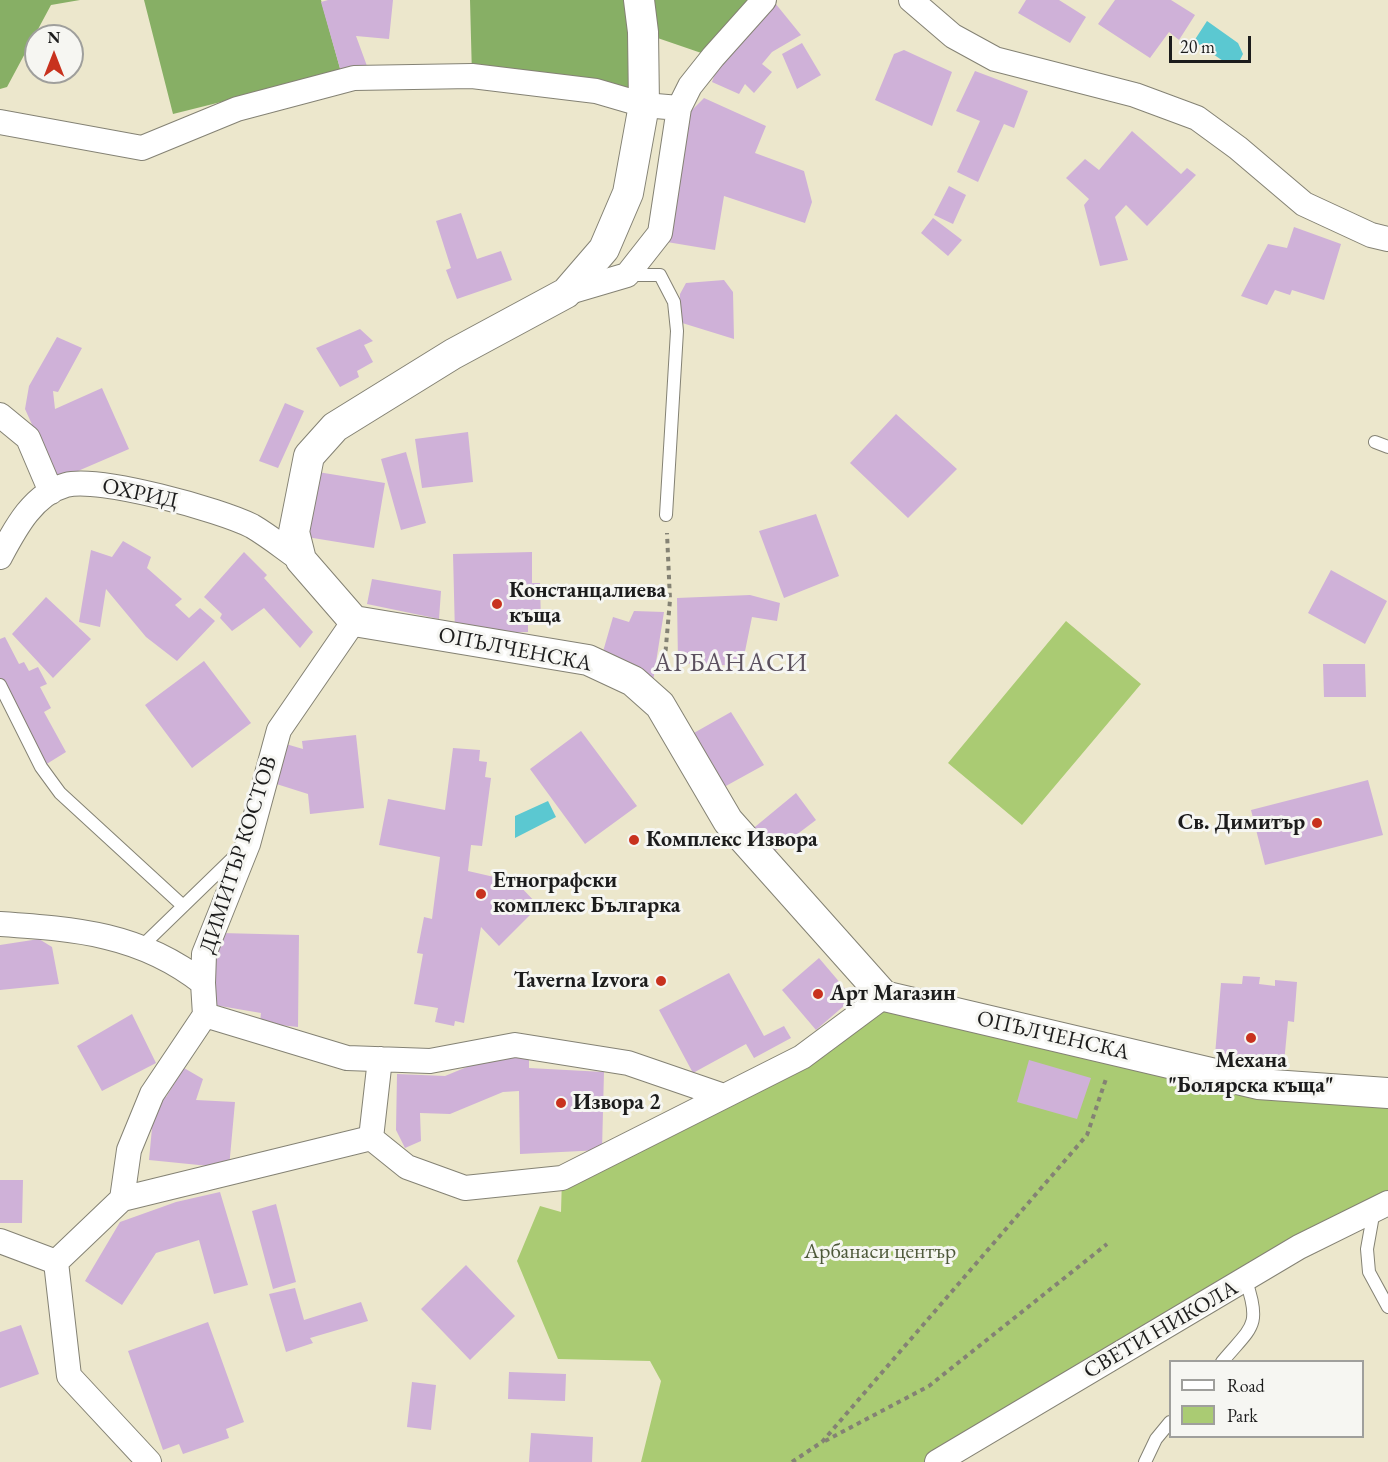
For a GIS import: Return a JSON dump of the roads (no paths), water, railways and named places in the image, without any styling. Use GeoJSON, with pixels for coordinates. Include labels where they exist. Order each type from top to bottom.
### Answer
{"type":"FeatureCollection","features":[{"type":"Feature","properties":{"kind":"street"},"geometry":{"type":"LineString","coordinates":[[566,293],[604,249],[628,193],[644,105],[643,32],[639,0]]}},
{"type":"Feature","properties":{"kind":"street"},"geometry":{"type":"LineString","coordinates":[[354,621],[301,560],[294,532],[309,456],[335,427],[453,354],[566,293],[627,276],[660,232],[678,108],[690,86],[713,57],[764,0]]}},
{"type":"Feature","properties":{"kind":"street"},"geometry":{"type":"LineString","coordinates":[[911,0],[953,36],[995,59],[1135,95],[1197,118],[1238,148],[1304,204],[1371,235],[1388,238]]}},
{"type":"Feature","properties":{"kind":"street"},"geometry":{"type":"LineString","coordinates":[[0,122],[142,148],[237,109],[354,78],[472,76],[596,91],[644,105],[678,108]]}},
{"type":"Feature","properties":{"kind":"street"},"geometry":{"type":"LineString","coordinates":[[0,415],[28,438],[51,492]]}},
{"type":"Feature","properties":{"kind":"street","name":"ОХРИД"},"geometry":{"type":"LineString","coordinates":[[0,557],[33,505],[65,485],[81,483],[127,490],[198,507],[251,526],[301,560]]}},
{"type":"Feature","properties":{"kind":"street","name":"ОПЪЛЧЕНСКА"},"geometry":{"type":"LineString","coordinates":[[354,621],[588,660],[633,681],[660,705],[728,821],[884,996],[1258,1084],[1388,1093]]}},
{"type":"Feature","properties":{"kind":"street","name":"ДИМИТЪР КОСТОВ"},"geometry":{"type":"LineString","coordinates":[[205,1016],[204,954],[248,844],[279,730],[354,621]]}},
{"type":"Feature","properties":{"kind":"street"},"geometry":{"type":"LineString","coordinates":[[0,924],[53,928],[116,939],[141,947],[180,965],[203,984]]}},
{"type":"Feature","properties":{"kind":"street"},"geometry":{"type":"LineString","coordinates":[[371,1137],[407,1167],[465,1188],[562,1178],[721,1095],[802,1057],[884,996]]}},
{"type":"Feature","properties":{"kind":"street"},"geometry":{"type":"LineString","coordinates":[[122,1199],[129,1150],[152,1094],[205,1016],[347,1058],[430,1061],[515,1045],[628,1063],[721,1095]]}},
{"type":"Feature","properties":{"kind":"street"},"geometry":{"type":"LineString","coordinates":[[371,1137],[380,1059]]}},
{"type":"Feature","properties":{"kind":"street"},"geometry":{"type":"LineString","coordinates":[[56,1262],[122,1199],[371,1137]]}},
{"type":"Feature","properties":{"kind":"street","name":"СВЕТИ НИКОЛА"},"geometry":{"type":"LineString","coordinates":[[937,1462],[1246,1281],[1299,1247],[1381,1207]]}},
{"type":"Feature","properties":{"kind":"street"},"geometry":{"type":"LineString","coordinates":[[0,1241],[56,1262]]}},
{"type":"Feature","properties":{"kind":"street"},"geometry":{"type":"LineString","coordinates":[[56,1262],[69,1376],[149,1462]]}},
{"type":"Feature","properties":{"kind":"lane"},"geometry":{"type":"LineString","coordinates":[[627,276],[660,276],[674,302],[676,331],[666,514]]}},
{"type":"Feature","properties":{"kind":"lane"},"geometry":{"type":"LineString","coordinates":[[1375,442],[1388,447]]}},
{"type":"Feature","properties":{"kind":"lane"},"geometry":{"type":"LineString","coordinates":[[0,685],[41,767],[60,793],[183,905]]}},
{"type":"Feature","properties":{"kind":"lane"},"geometry":{"type":"LineString","coordinates":[[141,947],[248,844]]}},
{"type":"Feature","properties":{"kind":"lane"},"geometry":{"type":"LineString","coordinates":[[1381,1207],[1367,1249],[1369,1272],[1388,1306]]}},
{"type":"Feature","properties":{"kind":"lane"},"geometry":{"type":"LineString","coordinates":[[1224,1360],[1254,1324],[1255,1307],[1246,1281]]}},
{"type":"Feature","properties":{"kind":"lane"},"geometry":{"type":"LineString","coordinates":[[1145,1462],[1156,1439],[1169,1423]]}},
{"type":"Feature","properties":{"kind":"water"},"geometry":{"type":"Polygon","coordinates":[[[1207,21],[1238,43],[1243,54],[1239,62],[1226,63],[1194,41],[1207,21]]]}},
{"type":"Feature","properties":{"kind":"water"},"geometry":{"type":"Polygon","coordinates":[[[548,801],[556,817],[515,838],[515,816],[548,801]]]}},
{"type":"Feature","properties":{"kind":"place","name":"Констанцалиева къща"},"geometry":{"type":"Point","coordinates":[497,604]}},
{"type":"Feature","properties":{"kind":"place","name":"Св. Димитър"},"geometry":{"type":"Point","coordinates":[1317,823]}},
{"type":"Feature","properties":{"kind":"place","name":"Комплекс Извора"},"geometry":{"type":"Point","coordinates":[634,840]}},
{"type":"Feature","properties":{"kind":"place","name":"Етнографски комплекс Българка"},"geometry":{"type":"Point","coordinates":[481,894]}},
{"type":"Feature","properties":{"kind":"place","name":"Taverna Izvora"},"geometry":{"type":"Point","coordinates":[661,981]}},
{"type":"Feature","properties":{"kind":"place","name":"Арт Магазин"},"geometry":{"type":"Point","coordinates":[818,994]}},
{"type":"Feature","properties":{"kind":"place","name":"Механа \"Болярска къща\""},"geometry":{"type":"Point","coordinates":[1251,1038]}},
{"type":"Feature","properties":{"kind":"place","name":"Извора 2"},"geometry":{"type":"Point","coordinates":[561,1103]}},
{"type":"Feature","properties":{"kind":"district","name":"АРБАНАСИ"},"geometry":{"type":"Point","coordinates":[731,664]}},
{"type":"Feature","properties":{"kind":"park label","name":"Арбанаси център"},"geometry":{"type":"Point","coordinates":[880,1252]}}]}
